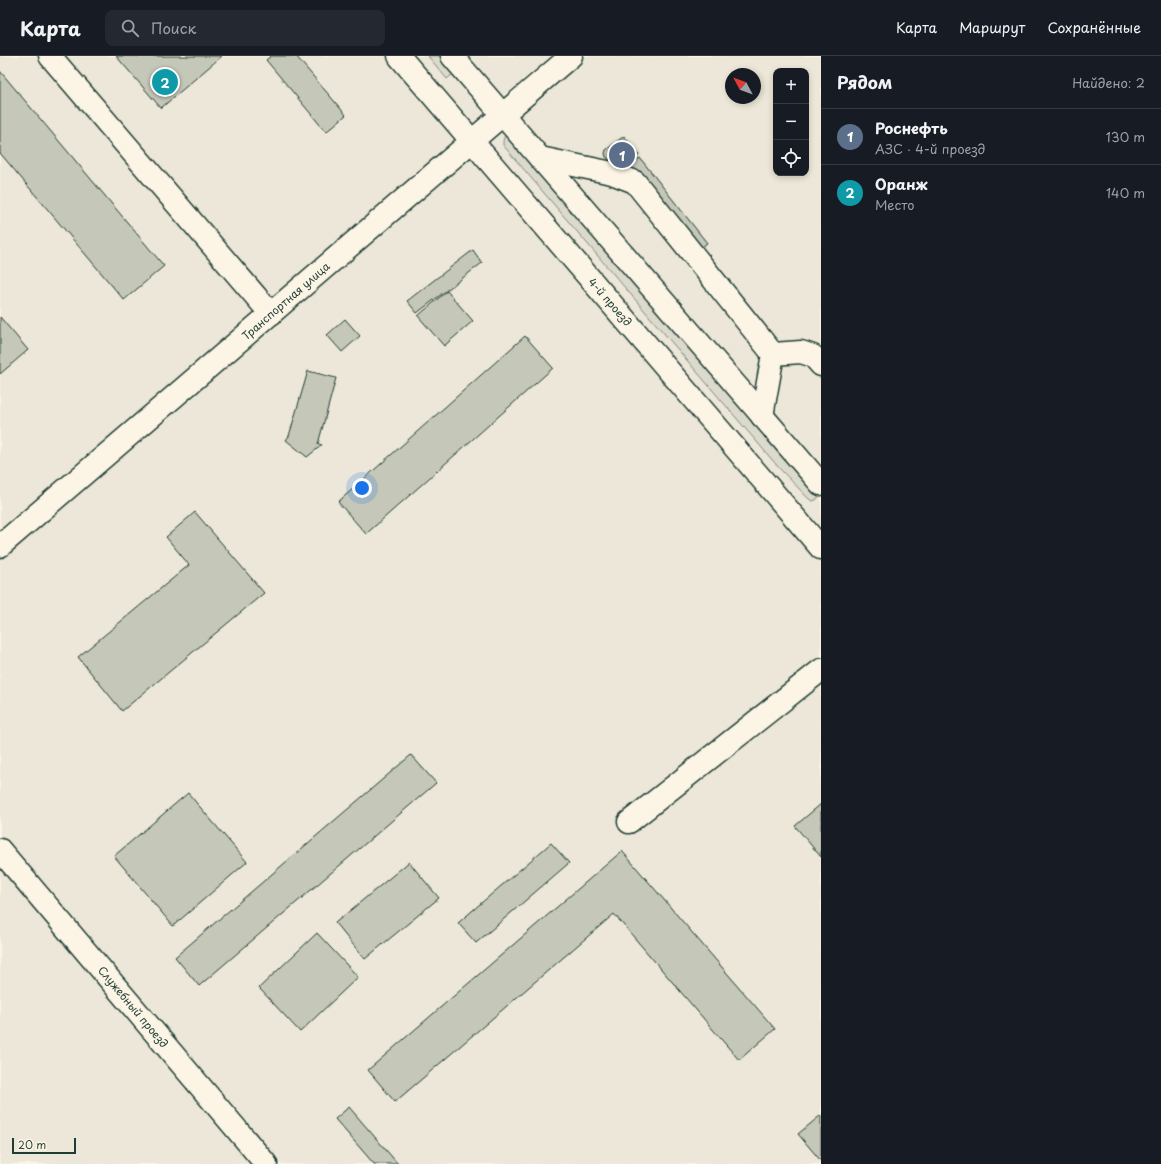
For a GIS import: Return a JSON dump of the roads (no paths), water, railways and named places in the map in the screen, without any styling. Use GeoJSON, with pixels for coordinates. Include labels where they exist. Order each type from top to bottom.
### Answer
{"type":"FeatureCollection","features":[{"type":"Feature","properties":{"kind":"main road"},"geometry":{"type":"LineString","coordinates":[[50,56],[271,314]]}},
{"type":"Feature","properties":{"kind":"main road","name":"4-й проезд"},"geometry":{"type":"LineString","coordinates":[[399,56],[821,548]]}},
{"type":"Feature","properties":{"kind":"main road"},"geometry":{"type":"LineString","coordinates":[[452,56],[821,484]]}},
{"type":"Feature","properties":{"kind":"main road","name":"Транспортная улица"},"geometry":{"type":"LineString","coordinates":[[0,546],[571,56]]}},
{"type":"Feature","properties":{"kind":"main road"},"geometry":{"type":"LineString","coordinates":[[540,158],[612,173],[635,182],[773,354],[762,416]]}},
{"type":"Feature","properties":{"kind":"main road"},"geometry":{"type":"LineString","coordinates":[[773,354],[801,352],[813,356],[821,365]]}},
{"type":"Feature","properties":{"kind":"main road"},"geometry":{"type":"LineString","coordinates":[[629,822],[821,670]]}},
{"type":"Feature","properties":{"kind":"main road","name":"Служебный проезд"},"geometry":{"type":"LineString","coordinates":[[0,850],[266,1164]]}},
{"type":"Feature","properties":{"kind":"place","name":"Оранж"},"geometry":{"type":"Point","coordinates":[165,82]}},
{"type":"Feature","properties":{"kind":"place","name":"Роснефть"},"geometry":{"type":"Point","coordinates":[622,155]}}]}
